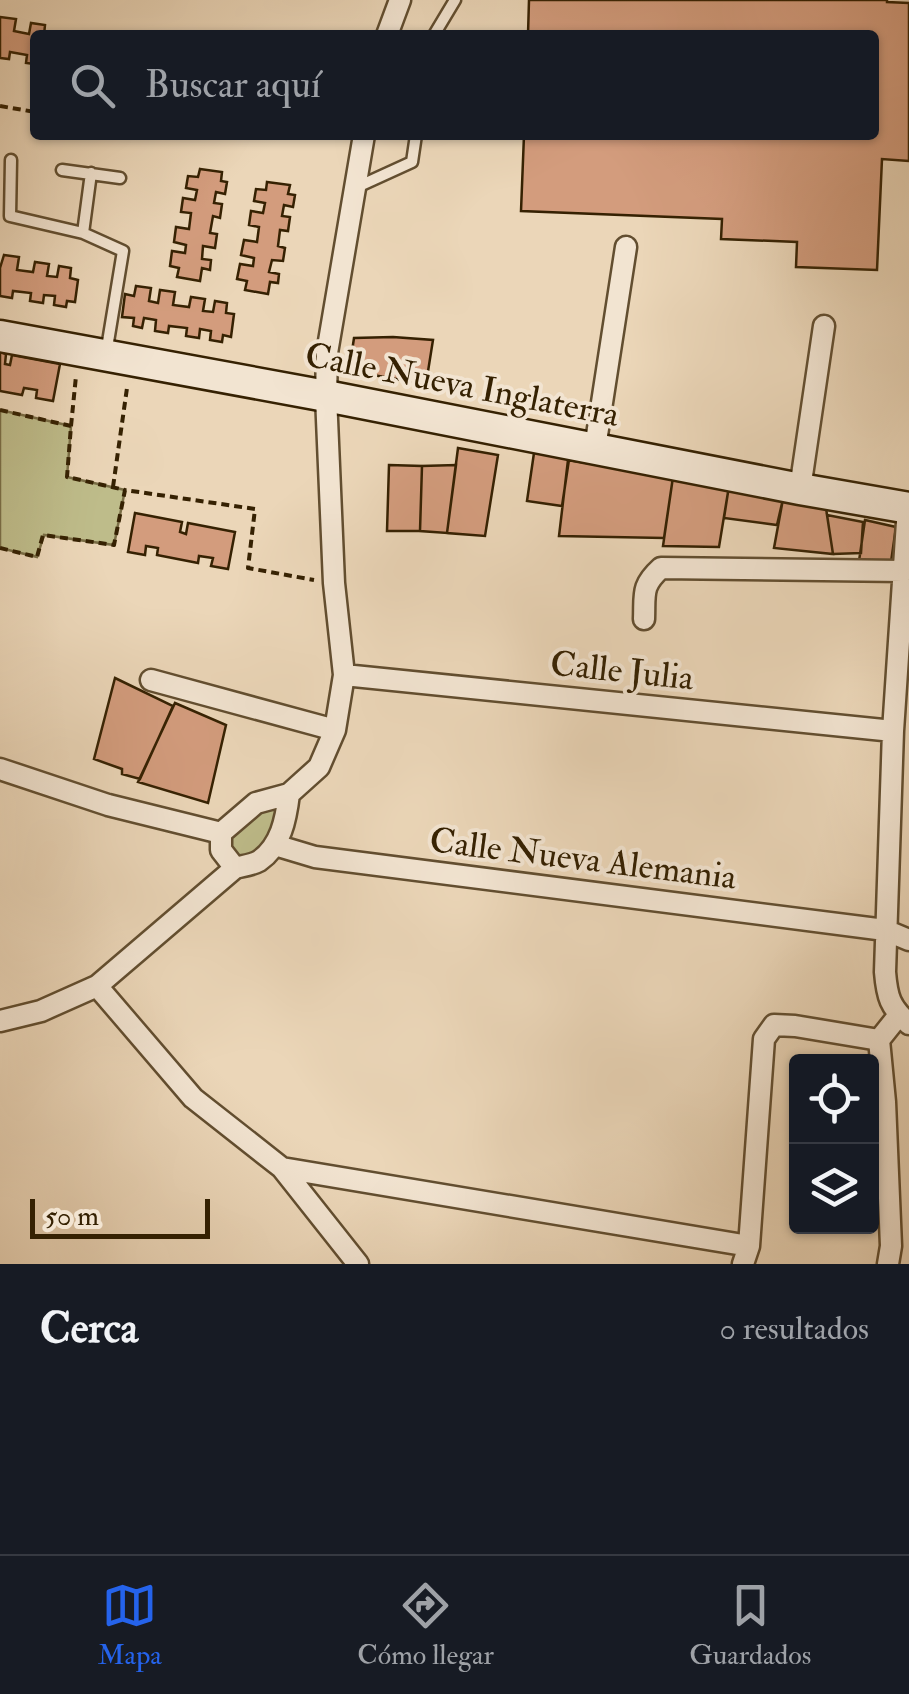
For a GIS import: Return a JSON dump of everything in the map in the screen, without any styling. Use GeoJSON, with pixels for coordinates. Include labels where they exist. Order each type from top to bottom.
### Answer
{"type":"FeatureCollection","features":[{"type":"Feature","properties":{"kind":"main road","name":"Calle Nueva Inglaterra"},"geometry":{"type":"LineString","coordinates":[[0,336],[908,507]]}},
{"type":"Feature","properties":{"kind":"street"},"geometry":{"type":"LineString","coordinates":[[389,30],[400,0]]}},
{"type":"Feature","properties":{"kind":"street"},"geometry":{"type":"LineString","coordinates":[[235,868],[221,850],[221,833],[256,803],[290,794],[319,767],[336,730],[344,675],[334,583],[327,353],[363,140]]}},
{"type":"Feature","properties":{"kind":"street"},"geometry":{"type":"LineString","coordinates":[[595,448],[626,246]]}},
{"type":"Feature","properties":{"kind":"street"},"geometry":{"type":"LineString","coordinates":[[800,489],[824,326]]}},
{"type":"Feature","properties":{"kind":"street"},"geometry":{"type":"LineString","coordinates":[[282,1168],[746,1255],[764,1039],[774,1025],[879,1040],[904,1020],[887,997],[885,930],[900,816],[893,731],[908,507]]}},
{"type":"Feature","properties":{"kind":"street"},"geometry":{"type":"LineString","coordinates":[[644,620],[645,589],[648,580],[661,568],[903,570]]}},
{"type":"Feature","properties":{"kind":"street","name":"Calle Julia"},"geometry":{"type":"LineString","coordinates":[[344,675],[893,731]]}},
{"type":"Feature","properties":{"kind":"street"},"geometry":{"type":"LineString","coordinates":[[150,680],[336,730]]}},
{"type":"Feature","properties":{"kind":"street"},"geometry":{"type":"LineString","coordinates":[[0,769],[108,805],[221,833]]}},
{"type":"Feature","properties":{"kind":"street"},"geometry":{"type":"LineString","coordinates":[[0,1021],[41,1011],[97,986],[235,868],[257,862],[275,845],[286,821],[290,794]]}},
{"type":"Feature","properties":{"kind":"street","name":"Calle Nueva Alemania"},"geometry":{"type":"LineString","coordinates":[[275,845],[315,858],[885,930],[909,940]]}},
{"type":"Feature","properties":{"kind":"street"},"geometry":{"type":"LineString","coordinates":[[97,986],[193,1098],[282,1168],[358,1264]]}},
{"type":"Feature","properties":{"kind":"street"},"geometry":{"type":"LineString","coordinates":[[879,1040],[887,1138],[891,1246],[888,1264]]}},
{"type":"Feature","properties":{"kind":"lane"},"geometry":{"type":"LineString","coordinates":[[437,30],[455,0]]}},
{"type":"Feature","properties":{"kind":"lane"},"geometry":{"type":"LineString","coordinates":[[354,188],[412,162],[415,140]]}},
{"type":"Feature","properties":{"kind":"lane"},"geometry":{"type":"LineString","coordinates":[[12,160],[10,216],[83,233],[123,251],[105,357]]}},
{"type":"Feature","properties":{"kind":"lane"},"geometry":{"type":"LineString","coordinates":[[62,170],[120,178]]}},
{"type":"Feature","properties":{"kind":"lane"},"geometry":{"type":"LineString","coordinates":[[83,233],[91,173]]}},
{"type":"Feature","properties":{"kind":"path"},"geometry":{"type":"LineString","coordinates":[[0,106],[30,111]]}},
{"type":"Feature","properties":{"kind":"path"},"geometry":{"type":"LineString","coordinates":[[105,357],[71,426],[67,477],[125,490],[255,509],[248,568],[334,583]]}},
{"type":"Feature","properties":{"kind":"path"},"geometry":{"type":"LineString","coordinates":[[105,357],[113,487]]}},
{"type":"Feature","properties":{"kind":"path"},"geometry":{"type":"LineString","coordinates":[[0,410],[71,426]]}},
{"type":"Feature","properties":{"kind":"path"},"geometry":{"type":"LineString","coordinates":[[0,548],[37,557],[43,535],[114,545],[125,490]]}},
{"type":"Feature","properties":{"kind":"shaded area"},"geometry":{"type":"Polygon","coordinates":[[[0,410],[71,426],[67,477],[125,490],[114,545],[44,535],[37,557],[0,548],[0,410]]]}},
{"type":"Feature","properties":{"kind":"shaded area"},"geometry":{"type":"Polygon","coordinates":[[[284,802],[273,843],[237,864],[228,850],[231,833],[258,810],[284,802]]]}},
{"type":"Feature","properties":{"kind":"building"},"geometry":{"type":"Polygon","coordinates":[[[529,0],[909,3],[909,161],[882,159],[877,270],[796,267],[797,242],[721,239],[722,219],[521,211],[524,140],[879,140],[879,30],[528,30],[529,0]]]}},
{"type":"Feature","properties":{"kind":"building"},"geometry":{"type":"Polygon","coordinates":[[[0,17],[16,19],[14,31],[29,34],[31,23],[45,25],[44,30],[30,30],[30,63],[26,63],[27,55],[10,52],[9,59],[0,58],[0,17]]]}},
{"type":"Feature","properties":{"kind":"building"},"geometry":{"type":"Polygon","coordinates":[[[200,169],[222,172],[221,181],[227,182],[225,194],[216,192],[214,203],[222,204],[220,218],[213,216],[210,233],[217,234],[215,248],[203,246],[202,259],[211,260],[210,270],[202,268],[200,281],[177,277],[179,268],[170,266],[172,251],[185,253],[186,245],[174,242],[176,227],[189,229],[191,213],[181,212],[183,198],[195,200],[197,190],[186,188],[188,176],[198,177],[200,169]]]}},
{"type":"Feature","properties":{"kind":"building"},"geometry":{"type":"Polygon","coordinates":[[[267,182],[290,185],[288,194],[295,195],[293,207],[284,205],[282,216],[290,217],[288,231],[280,230],[278,246],[285,248],[283,261],[272,260],[269,272],[279,274],[278,283],[270,282],[268,294],[245,290],[247,281],[237,279],[240,264],[253,266],[254,258],[241,255],[244,240],[257,242],[259,227],[249,225],[251,211],[263,213],[265,203],[254,201],[256,189],[266,190],[267,182]]]}},
{"type":"Feature","properties":{"kind":"building"},"geometry":{"type":"Polygon","coordinates":[[[4,255],[19,257],[17,270],[33,272],[35,262],[49,264],[47,276],[57,277],[59,266],[71,268],[70,278],[78,280],[75,302],[67,301],[66,307],[54,305],[55,296],[44,295],[43,303],[30,301],[31,293],[13,291],[12,298],[0,296],[4,255]]]}},
{"type":"Feature","properties":{"kind":"building"},"geometry":{"type":"Polygon","coordinates":[[[136,286],[151,288],[149,301],[158,303],[160,290],[175,292],[173,305],[189,307],[191,297],[205,299],[203,311],[213,312],[215,301],[227,303],[226,313],[234,314],[231,337],[223,335],[222,342],[210,340],[211,331],[200,329],[199,338],[186,336],[187,328],[169,326],[168,333],[155,331],[156,320],[144,318],[142,328],[133,326],[134,318],[122,317],[125,294],[134,296],[136,286]]]}},
{"type":"Feature","properties":{"kind":"building"},"geometry":{"type":"Polygon","coordinates":[[[354,338],[433,340],[426,384],[349,371],[354,338]]]}},
{"type":"Feature","properties":{"kind":"building"},"geometry":{"type":"Polygon","coordinates":[[[0,352],[6,354],[5,364],[10,365],[12,355],[60,364],[53,401],[36,398],[37,390],[24,388],[22,395],[0,391],[0,352]]]}},
{"type":"Feature","properties":{"kind":"building"},"geometry":{"type":"Polygon","coordinates":[[[535,446],[570,453],[562,506],[527,501],[535,446]]]}},
{"type":"Feature","properties":{"kind":"building"},"geometry":{"type":"Polygon","coordinates":[[[458,448],[498,455],[485,536],[447,533],[458,448]]]}},
{"type":"Feature","properties":{"kind":"building"},"geometry":{"type":"Polygon","coordinates":[[[568,460],[673,477],[664,538],[559,536],[568,460]]]}},
{"type":"Feature","properties":{"kind":"building"},"geometry":{"type":"Polygon","coordinates":[[[389,465],[422,466],[420,531],[387,531],[389,465]]]}},
{"type":"Feature","properties":{"kind":"building"},"geometry":{"type":"Polygon","coordinates":[[[456,465],[447,533],[420,531],[422,466],[456,465]]]}},
{"type":"Feature","properties":{"kind":"building"},"geometry":{"type":"Polygon","coordinates":[[[673,477],[729,486],[719,547],[663,546],[673,477]]]}},
{"type":"Feature","properties":{"kind":"building"},"geometry":{"type":"Polygon","coordinates":[[[729,486],[783,499],[777,525],[724,518],[729,486]]]}},
{"type":"Feature","properties":{"kind":"building"},"geometry":{"type":"Polygon","coordinates":[[[783,499],[826,508],[833,554],[774,548],[783,499]]]}},
{"type":"Feature","properties":{"kind":"building"},"geometry":{"type":"Polygon","coordinates":[[[135,513],[182,522],[180,532],[186,534],[188,523],[235,532],[228,569],[211,566],[213,558],[199,556],[198,563],[157,555],[158,548],[146,546],[145,555],[128,552],[135,513]]]}},
{"type":"Feature","properties":{"kind":"building"},"geometry":{"type":"Polygon","coordinates":[[[827,515],[863,522],[861,553],[833,554],[827,515]]]}},
{"type":"Feature","properties":{"kind":"building"},"geometry":{"type":"Polygon","coordinates":[[[865,520],[896,527],[891,562],[859,561],[865,520]]]}},
{"type":"Feature","properties":{"kind":"building"},"geometry":{"type":"Polygon","coordinates":[[[115,678],[173,706],[140,779],[94,759],[115,678]]]}},
{"type":"Feature","properties":{"kind":"building"},"geometry":{"type":"Polygon","coordinates":[[[175,703],[226,725],[208,803],[138,782],[175,703]]]}}]}
